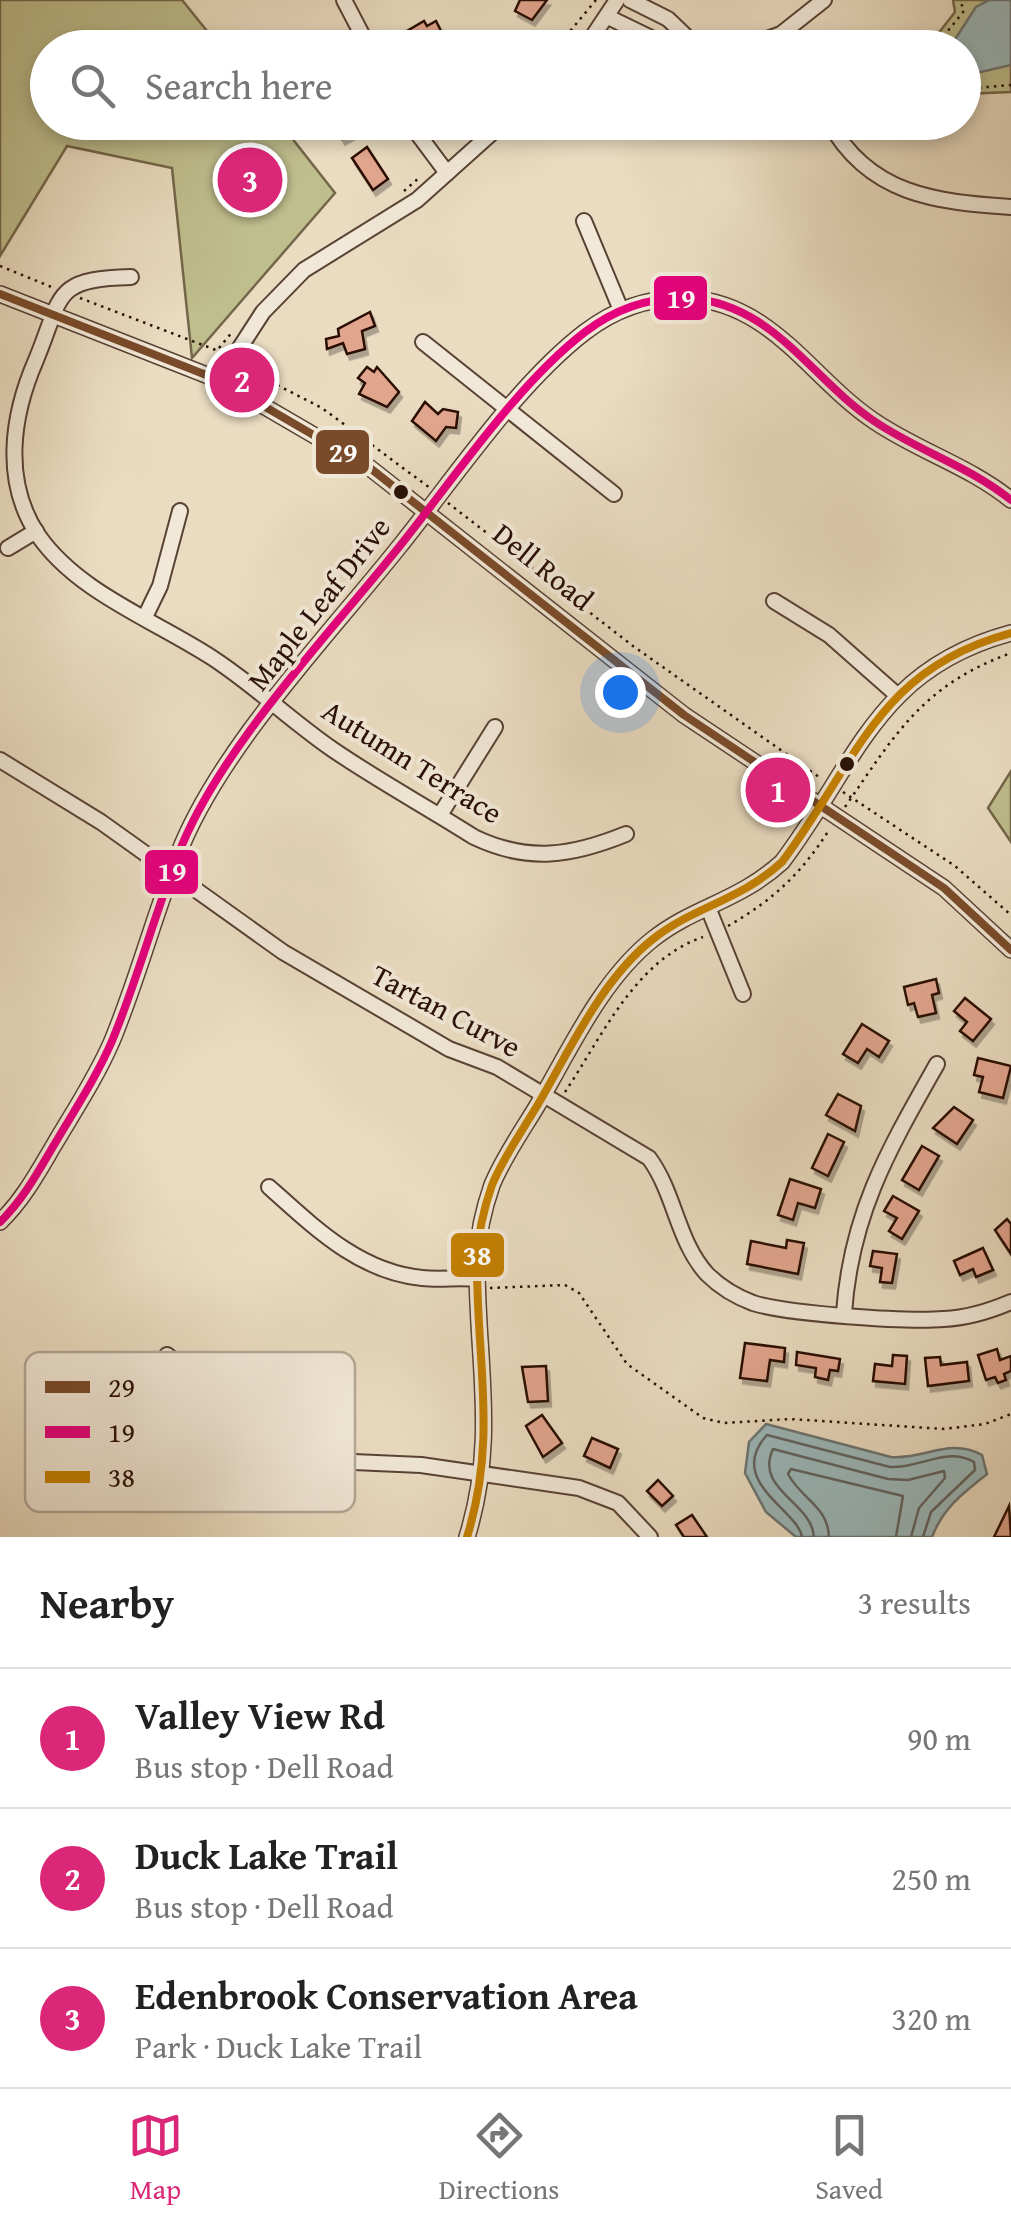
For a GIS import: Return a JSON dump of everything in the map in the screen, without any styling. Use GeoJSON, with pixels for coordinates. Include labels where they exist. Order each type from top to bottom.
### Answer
{"type":"FeatureCollection","features":[{"type":"Feature","properties":{"kind":"street"},"geometry":{"type":"LineString","coordinates":[[344,0],[360,30]]}},
{"type":"Feature","properties":{"kind":"street"},"geometry":{"type":"LineString","coordinates":[[598,30],[617,0]]}},
{"type":"Feature","properties":{"kind":"street"},"geometry":{"type":"LineString","coordinates":[[630,0],[668,19],[679,30]]}},
{"type":"Feature","properties":{"kind":"street"},"geometry":{"type":"LineString","coordinates":[[795,30],[824,0]]}},
{"type":"Feature","properties":{"kind":"street"},"geometry":{"type":"LineString","coordinates":[[608,17],[637,30]]}},
{"type":"Feature","properties":{"kind":"street"},"geometry":{"type":"LineString","coordinates":[[422,140],[448,172]]}},
{"type":"Feature","properties":{"kind":"street"},"geometry":{"type":"LineString","coordinates":[[219,380],[252,328],[291,282],[334,248],[389,221],[484,140]]}},
{"type":"Feature","properties":{"kind":"street"},"geometry":{"type":"LineString","coordinates":[[840,140],[849,154],[894,188],[921,198],[1011,207]]}},
{"type":"Feature","properties":{"kind":"street"},"geometry":{"type":"LineString","coordinates":[[584,221],[620,310]]}},
{"type":"Feature","properties":{"kind":"street"},"geometry":{"type":"LineString","coordinates":[[54,314],[63,292],[82,280],[130,277]]}},
{"type":"Feature","properties":{"kind":"street","name":"Dell Road"},"geometry":{"type":"LineString","coordinates":[[0,294],[219,380],[323,438],[428,510],[684,715],[944,888],[1011,950]]}},
{"type":"Feature","properties":{"kind":"street","name":"Maple Leaf Drive"},"geometry":{"type":"LineString","coordinates":[[0,1222],[30,1185],[94,1079],[173,873],[202,810],[275,703],[428,510],[509,410],[581,335],[620,310],[660,299],[690,298],[746,313],[794,347],[818,376],[876,422],[978,476],[1011,500]]}},
{"type":"Feature","properties":{"kind":"street","name":"Autumn Terrace"},"geometry":{"type":"LineString","coordinates":[[54,314],[6,436],[36,532],[66,567],[275,703],[334,750],[498,849],[524,854],[576,853],[626,834]]}},
{"type":"Feature","properties":{"kind":"street"},"geometry":{"type":"LineString","coordinates":[[423,342],[614,494]]}},
{"type":"Feature","properties":{"kind":"street"},"geometry":{"type":"LineString","coordinates":[[145,617],[160,586],[180,511]]}},
{"type":"Feature","properties":{"kind":"street"},"geometry":{"type":"LineString","coordinates":[[8,548],[36,532]]}},
{"type":"Feature","properties":{"kind":"street"},"geometry":{"type":"LineString","coordinates":[[774,601],[829,636],[897,695]]}},
{"type":"Feature","properties":{"kind":"street"},"geometry":{"type":"LineString","coordinates":[[467,1537],[482,1473],[486,1426],[478,1284],[483,1217],[494,1182],[544,1095],[634,956],[668,929],[759,883],[782,862],[897,695],[942,658],[1011,632]]}},
{"type":"Feature","properties":{"kind":"street"},"geometry":{"type":"LineString","coordinates":[[440,816],[495,727]]}},
{"type":"Feature","properties":{"kind":"street","name":"Tartan Curve"},"geometry":{"type":"LineString","coordinates":[[0,760],[101,822],[283,952],[428,1038],[497,1067],[649,1158],[662,1176],[692,1253],[728,1291],[778,1308],[946,1320],[1011,1302]]}},
{"type":"Feature","properties":{"kind":"street"},"geometry":{"type":"LineString","coordinates":[[709,910],[743,994]]}},
{"type":"Feature","properties":{"kind":"street"},"geometry":{"type":"LineString","coordinates":[[844,1313],[847,1269],[867,1193],[937,1064]]}},
{"type":"Feature","properties":{"kind":"street"},"geometry":{"type":"LineString","coordinates":[[269,1187],[318,1231],[366,1262],[420,1278],[478,1284]]}},
{"type":"Feature","properties":{"kind":"street"},"geometry":{"type":"LineString","coordinates":[[355,1462],[482,1473],[599,1493],[626,1510],[650,1537]]}},
{"type":"Feature","properties":{"kind":"path"},"geometry":{"type":"LineString","coordinates":[[571,30],[596,0]]}},
{"type":"Feature","properties":{"kind":"path"},"geometry":{"type":"LineString","coordinates":[[949,30],[964,11],[960,0]]}},
{"type":"Feature","properties":{"kind":"path"},"geometry":{"type":"LineString","coordinates":[[981,87],[1011,85]]}},
{"type":"Feature","properties":{"kind":"path"},"geometry":{"type":"LineString","coordinates":[[478,1284],[566,1285],[593,1306],[627,1364],[703,1418],[724,1423],[790,1419],[944,1429],[985,1424],[1011,1414]]}},
{"type":"Feature","properties":{"kind":"shaded area"},"geometry":{"type":"Polygon","coordinates":[[[0,0],[182,0],[206,30],[30,30],[30,140],[293,140],[335,193],[192,358],[172,168],[67,146],[0,256],[0,0]]]}},
{"type":"Feature","properties":{"kind":"shaded area"},"geometry":{"type":"Polygon","coordinates":[[[953,0],[1011,0],[1011,92],[981,93],[981,30],[941,30],[955,12],[953,0]]]}},
{"type":"Feature","properties":{"kind":"shaded area"},"geometry":{"type":"Polygon","coordinates":[[[1011,771],[1011,842],[988,808],[1011,771]]]}},
{"type":"Feature","properties":{"kind":"water"},"geometry":{"type":"Polygon","coordinates":[[[989,0],[1011,0],[1011,65],[981,72],[981,30],[961,30],[976,7],[989,0]]]}},
{"type":"Feature","properties":{"kind":"water"},"geometry":{"type":"Polygon","coordinates":[[[766,1424],[891,1457],[958,1448],[970,1450],[982,1455],[987,1474],[948,1509],[932,1537],[796,1537],[766,1512],[745,1473],[749,1442],[766,1424]]]}},
{"type":"Feature","properties":{"kind":"building"},"geometry":{"type":"Polygon","coordinates":[[[520,0],[547,0],[532,20],[515,11],[520,0]]]}},
{"type":"Feature","properties":{"kind":"building"},"geometry":{"type":"Polygon","coordinates":[[[424,21],[427,26],[436,21],[440,30],[409,30],[424,21]]]}},
{"type":"Feature","properties":{"kind":"building"},"geometry":{"type":"Polygon","coordinates":[[[367,147],[388,179],[373,190],[352,158],[367,147]]]}},
{"type":"Feature","properties":{"kind":"building"},"geometry":{"type":"Polygon","coordinates":[[[370,312],[375,326],[362,331],[365,349],[347,354],[343,343],[327,349],[326,339],[339,336],[338,329],[370,312]]]}},
{"type":"Feature","properties":{"kind":"building"},"geometry":{"type":"Polygon","coordinates":[[[367,367],[374,372],[377,367],[399,392],[387,407],[359,394],[365,383],[358,378],[367,367]]]}},
{"type":"Feature","properties":{"kind":"building"},"geometry":{"type":"Polygon","coordinates":[[[425,402],[438,414],[443,409],[458,412],[456,428],[446,427],[436,441],[412,421],[425,402]]]}},
{"type":"Feature","properties":{"kind":"building"},"geometry":{"type":"Polygon","coordinates":[[[936,979],[939,993],[932,995],[936,1013],[918,1017],[914,1003],[908,1005],[904,987],[936,979]]]}},
{"type":"Feature","properties":{"kind":"building"},"geometry":{"type":"Polygon","coordinates":[[[965,998],[991,1019],[973,1041],[960,1031],[967,1022],[954,1011],[965,998]]]}},
{"type":"Feature","properties":{"kind":"building"},"geometry":{"type":"Polygon","coordinates":[[[862,1024],[889,1041],[879,1057],[867,1049],[858,1063],[843,1054],[862,1024]]]}},
{"type":"Feature","properties":{"kind":"building"},"geometry":{"type":"Polygon","coordinates":[[[978,1058],[1011,1066],[1003,1098],[979,1092],[983,1077],[974,1075],[978,1058]]]}},
{"type":"Feature","properties":{"kind":"building"},"geometry":{"type":"Polygon","coordinates":[[[838,1094],[861,1106],[855,1131],[826,1115],[838,1094]]]}},
{"type":"Feature","properties":{"kind":"building"},"geometry":{"type":"Polygon","coordinates":[[[954,1107],[973,1120],[957,1144],[933,1128],[954,1107]]]}},
{"type":"Feature","properties":{"kind":"building"},"geometry":{"type":"Polygon","coordinates":[[[828,1134],[844,1142],[828,1176],[812,1168],[828,1134]]]}},
{"type":"Feature","properties":{"kind":"building"},"geometry":{"type":"Polygon","coordinates":[[[922,1146],[939,1156],[919,1190],[902,1180],[922,1146]]]}},
{"type":"Feature","properties":{"kind":"building"},"geometry":{"type":"Polygon","coordinates":[[[790,1179],[821,1189],[815,1208],[798,1203],[793,1220],[778,1215],[790,1179]]]}},
{"type":"Feature","properties":{"kind":"building"},"geometry":{"type":"Polygon","coordinates":[[[893,1196],[919,1211],[902,1239],[889,1231],[897,1218],[884,1211],[893,1196]]]}},
{"type":"Feature","properties":{"kind":"building"},"geometry":{"type":"Polygon","coordinates":[[[1007,1219],[1011,1224],[1011,1254],[995,1230],[1007,1219]]]}},
{"type":"Feature","properties":{"kind":"building"},"geometry":{"type":"Polygon","coordinates":[[[787,1240],[804,1243],[798,1274],[747,1264],[751,1241],[786,1248],[787,1240]]]}},
{"type":"Feature","properties":{"kind":"building"},"geometry":{"type":"Polygon","coordinates":[[[983,1248],[993,1270],[976,1277],[973,1269],[960,1275],[954,1261],[983,1248]]]}},
{"type":"Feature","properties":{"kind":"building"},"geometry":{"type":"Polygon","coordinates":[[[873,1251],[897,1254],[892,1283],[880,1282],[882,1268],[870,1266],[873,1251]]]}},
{"type":"Feature","properties":{"kind":"building"},"geometry":{"type":"Polygon","coordinates":[[[745,1343],[785,1348],[784,1362],[770,1360],[767,1381],[740,1378],[745,1343]]]}},
{"type":"Feature","properties":{"kind":"building"},"geometry":{"type":"Polygon","coordinates":[[[997,1349],[1000,1360],[1011,1356],[1011,1371],[1004,1374],[1006,1380],[998,1383],[995,1377],[986,1380],[978,1355],[997,1349]]]}},
{"type":"Feature","properties":{"kind":"building"},"geometry":{"type":"Polygon","coordinates":[[[797,1352],[840,1359],[838,1371],[830,1370],[828,1380],[815,1377],[816,1368],[796,1365],[797,1352]]]}},
{"type":"Feature","properties":{"kind":"building"},"geometry":{"type":"Polygon","coordinates":[[[893,1355],[907,1356],[905,1384],[873,1381],[875,1364],[892,1366],[893,1355]]]}},
{"type":"Feature","properties":{"kind":"building"},"geometry":{"type":"Polygon","coordinates":[[[940,1357],[941,1365],[967,1362],[969,1381],[928,1386],[925,1358],[940,1357]]]}},
{"type":"Feature","properties":{"kind":"building"},"geometry":{"type":"Polygon","coordinates":[[[546,1366],[548,1401],[528,1402],[522,1367],[546,1366]]]}},
{"type":"Feature","properties":{"kind":"building"},"geometry":{"type":"Polygon","coordinates":[[[542,1415],[562,1443],[543,1457],[526,1426],[542,1415]]]}},
{"type":"Feature","properties":{"kind":"building"},"geometry":{"type":"Polygon","coordinates":[[[592,1438],[618,1449],[610,1468],[584,1456],[592,1438]]]}},
{"type":"Feature","properties":{"kind":"building"},"geometry":{"type":"Polygon","coordinates":[[[658,1480],[673,1496],[662,1506],[647,1491],[658,1480]]]}},
{"type":"Feature","properties":{"kind":"building"},"geometry":{"type":"Polygon","coordinates":[[[1009,1506],[1011,1537],[994,1537],[1009,1506]]]}},
{"type":"Feature","properties":{"kind":"building"},"geometry":{"type":"Polygon","coordinates":[[[692,1515],[707,1537],[684,1537],[676,1525],[692,1515]]]}},
{"type":"Feature","properties":{"kind":"transit line","name":"29"},"geometry":{"type":"LineString","coordinates":[[0,294],[219,380],[370,468],[684,715],[944,888],[1011,950]]}},
{"type":"Feature","properties":{"kind":"transit line","name":"19"},"geometry":{"type":"LineString","coordinates":[[0,1222],[36,1175],[106,1055],[178,855],[219,775],[277,695],[487,434],[535,378],[585,332],[620,311],[659,300],[687,298],[744,313],[789,345],[874,421],[1011,500]]}},
{"type":"Feature","properties":{"kind":"transit line","name":"38"},"geometry":{"type":"LineString","coordinates":[[467,1537],[482,1465],[484,1431],[477,1259],[484,1212],[502,1165],[588,1017],[618,975],[653,939],[749,886],[782,862],[875,723],[900,695],[929,670],[966,649],[1011,633]]}},
{"type":"Feature","properties":{"kind":"place","name":"Edenbrook Conservation Area"},"geometry":{"type":"Point","coordinates":[250,180]}},
{"type":"Feature","properties":{"kind":"place","name":"Duck Lake Trail"},"geometry":{"type":"Point","coordinates":[242,380]}},
{"type":"Feature","properties":{"kind":"place","name":"Valley View Rd"},"geometry":{"type":"Point","coordinates":[778,790]}}]}
